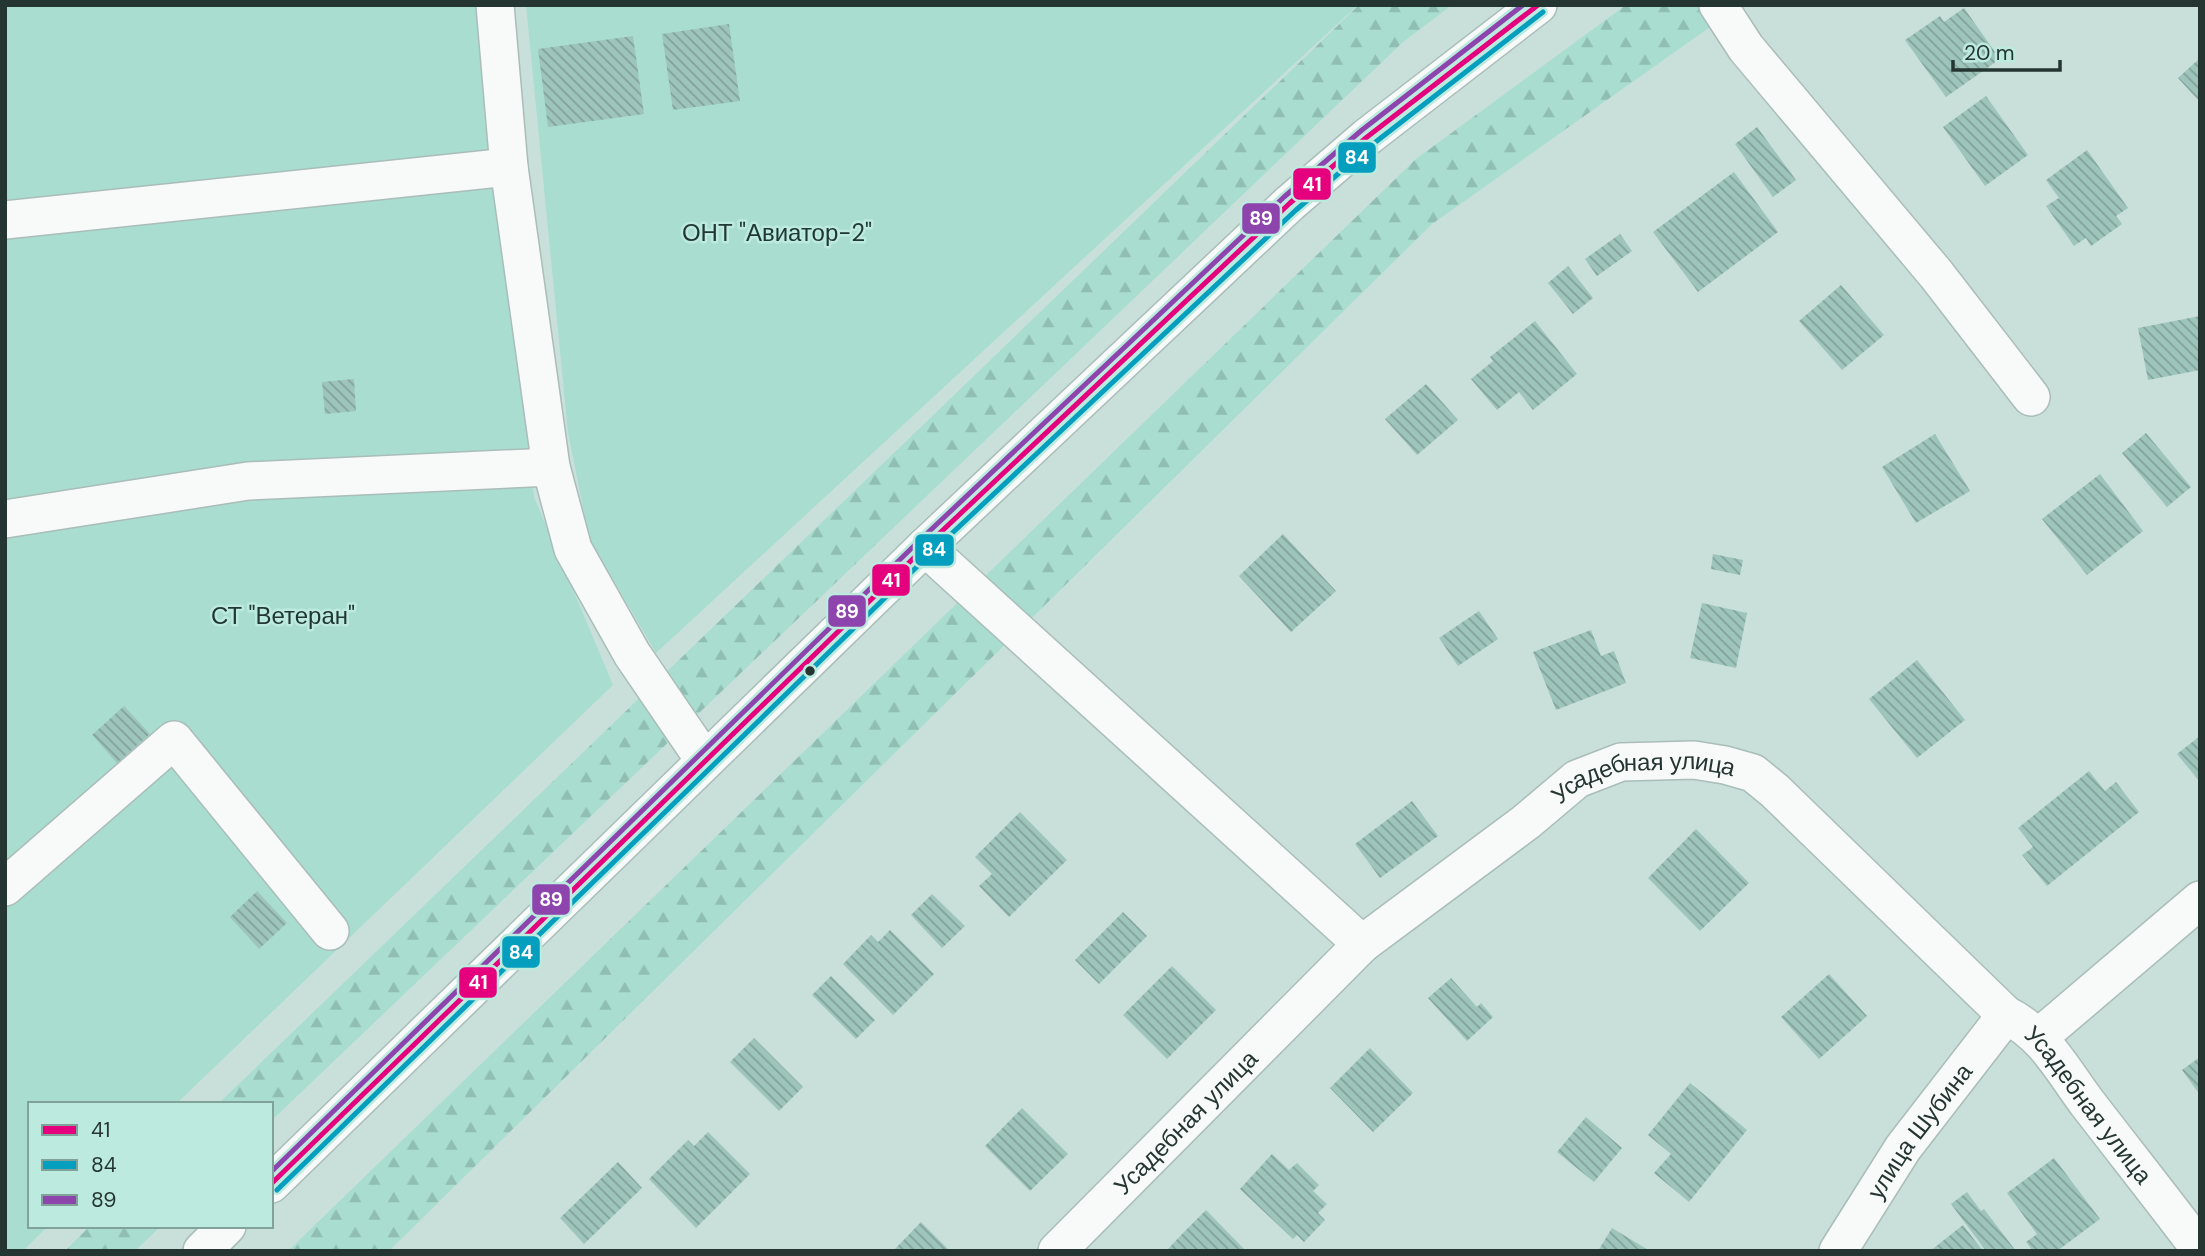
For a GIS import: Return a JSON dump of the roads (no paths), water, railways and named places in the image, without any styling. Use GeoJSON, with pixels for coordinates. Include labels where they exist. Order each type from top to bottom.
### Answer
{"type":"FeatureCollection","features":[{"type":"Feature","properties":{"kind":"street"},"geometry":{"type":"LineString","coordinates":[[495,5],[509,167],[551,467],[573,549],[632,654],[705,761]]}},
{"type":"Feature","properties":{"kind":"street"},"geometry":{"type":"LineString","coordinates":[[273,1182],[925,547],[1290,203],[1367,137],[1538,5]]}},
{"type":"Feature","properties":{"kind":"street"},"geometry":{"type":"LineString","coordinates":[[1718,5],[1746,48],[1936,274],[2031,397]]}},
{"type":"Feature","properties":{"kind":"street"},"geometry":{"type":"LineString","coordinates":[[5,220],[509,167]]}},
{"type":"Feature","properties":{"kind":"street"},"geometry":{"type":"LineString","coordinates":[[5,519],[248,481],[551,467]]}},
{"type":"Feature","properties":{"kind":"street"},"geometry":{"type":"LineString","coordinates":[[925,547],[1362,944]]}},
{"type":"Feature","properties":{"kind":"street"},"geometry":{"type":"LineString","coordinates":[[5,887],[174,740],[330,931]]}},
{"type":"Feature","properties":{"kind":"street","name":"Усадебная улица"},"geometry":{"type":"LineString","coordinates":[[1057,1251],[1362,944],[1526,822],[1577,779],[1621,762],[1694,760],[1753,773],[1775,790],[2006,1015],[2024,1024],[2039,1037],[2200,1249]]}},
{"type":"Feature","properties":{"kind":"street"},"geometry":{"type":"LineString","coordinates":[[2039,1037],[2200,900]]}},
{"type":"Feature","properties":{"kind":"street","name":"улица Шубина"},"geometry":{"type":"LineString","coordinates":[[1838,1251],[1903,1148],[2006,1015]]}},
{"type":"Feature","properties":{"kind":"street"},"geometry":{"type":"LineString","coordinates":[[202,1251],[225,1228]]}},
{"type":"Feature","properties":{"kind":"park label","name":"ОНТ \"Авиатор-2\""},"geometry":{"type":"Point","coordinates":[777,232]}},
{"type":"Feature","properties":{"kind":"park label","name":"СТ \"Ветеран\""},"geometry":{"type":"Point","coordinates":[283,615]}}]}
